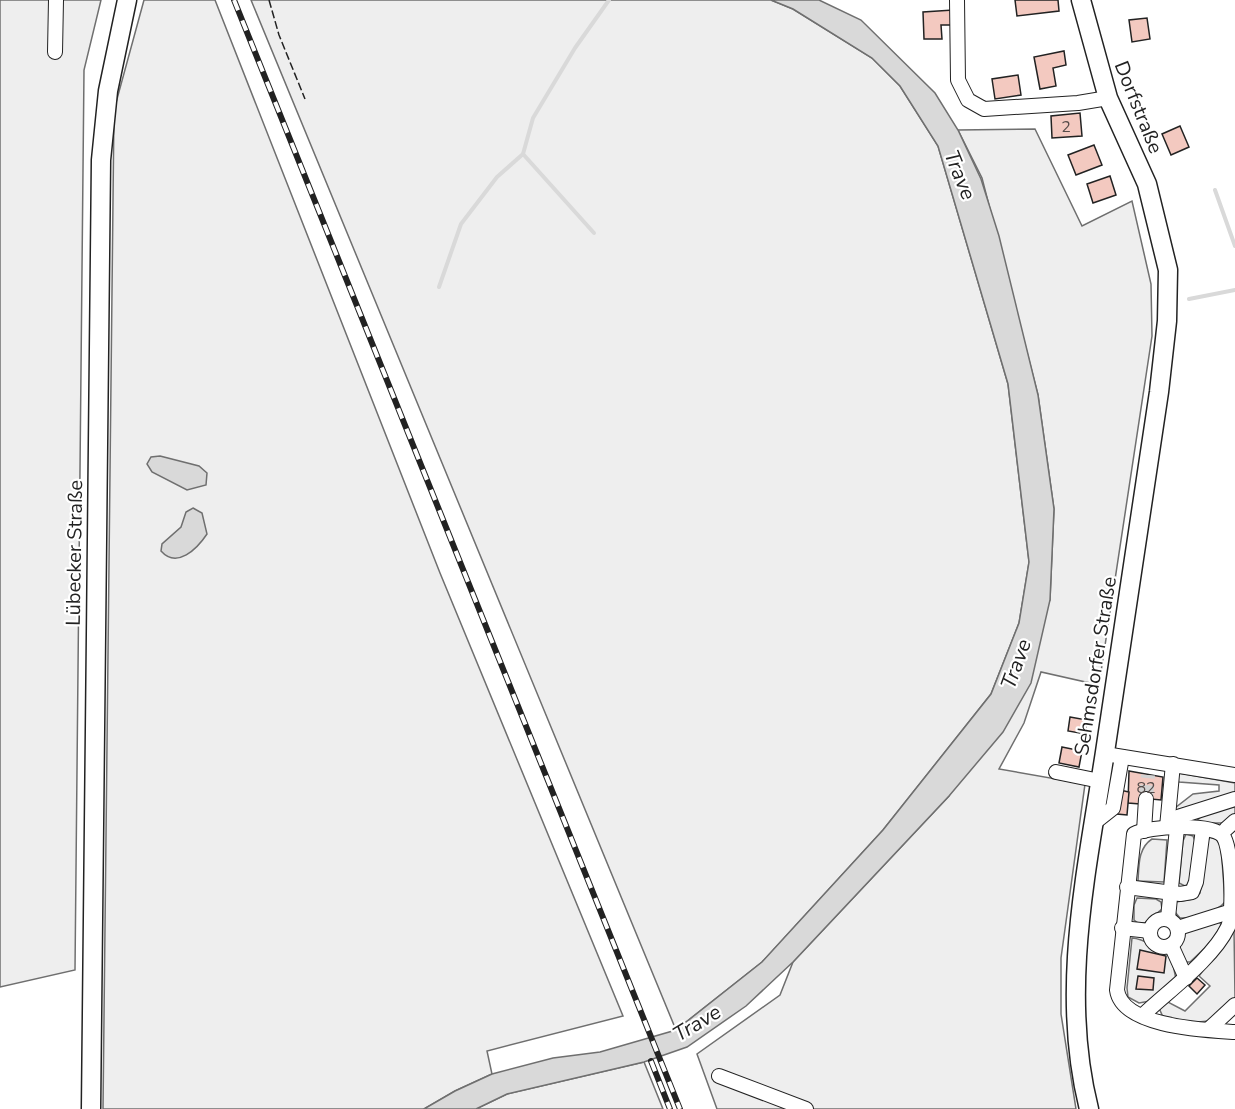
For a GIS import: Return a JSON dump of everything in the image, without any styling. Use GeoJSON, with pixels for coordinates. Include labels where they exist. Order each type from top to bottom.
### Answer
{"type":"FeatureCollection","features":[{"type":"Feature","properties":{"kind":"main road","name":"Lübecker Straße"},"geometry":{"type":"LineString","coordinates":[[91,1109],[101,160],[108,91],[127,0]]}},
{"type":"Feature","properties":{"kind":"main road","name":"Dorfstraße"},"geometry":{"type":"LineString","coordinates":[[1081,0],[1108,98],[1147,184],[1159,230]]}},
{"type":"Feature","properties":{"kind":"main road","name":"Sehmsdorfer Straße"},"geometry":{"type":"LineString","coordinates":[[1089,1109],[1079,1060],[1076,996],[1082,910],[1100,781],[1113,755],[1167,321],[1168,270],[1159,230]]}},
{"type":"Feature","properties":{"kind":"street"},"geometry":{"type":"LineString","coordinates":[[55,52],[56,0]]}},
{"type":"Feature","properties":{"kind":"street"},"geometry":{"type":"LineString","coordinates":[[957,0],[958,80],[968,100],[984,109],[1078,103],[1108,98]]}},
{"type":"Feature","properties":{"kind":"street"},"geometry":{"type":"LineString","coordinates":[[1094,823],[1113,808],[1113,755],[1149,768],[1173,764],[1235,775]]}},
{"type":"Feature","properties":{"kind":"street"},"geometry":{"type":"LineString","coordinates":[[1173,764],[1171,893],[1173,923],[1179,937],[1171,945],[1158,945],[1152,940],[1150,931],[1158,920],[1173,923],[1232,917]]}},
{"type":"Feature","properties":{"kind":"street"},"geometry":{"type":"LineString","coordinates":[[1056,772],[1100,781]]}},
{"type":"Feature","properties":{"kind":"street"},"geometry":{"type":"LineString","coordinates":[[1144,831],[1146,799]]}},
{"type":"Feature","properties":{"kind":"street"},"geometry":{"type":"LineString","coordinates":[[1172,828],[1178,817],[1235,799]]}},
{"type":"Feature","properties":{"kind":"street"},"geometry":{"type":"LineString","coordinates":[[1142,1016],[1186,978],[1226,931],[1232,917],[1225,840],[1217,832],[1203,829],[1172,828],[1144,831],[1132,837],[1122,928],[1118,995],[1125,1007],[1142,1016],[1169,1024],[1235,1032]]}},
{"type":"Feature","properties":{"kind":"street"},"geometry":{"type":"LineString","coordinates":[[1127,886],[1171,893],[1189,893],[1194,890],[1203,829]]}},
{"type":"Feature","properties":{"kind":"street"},"geometry":{"type":"LineString","coordinates":[[1122,928],[1150,931]]}},
{"type":"Feature","properties":{"kind":"street"},"geometry":{"type":"LineString","coordinates":[[1171,945],[1186,978]]}},
{"type":"Feature","properties":{"kind":"street"},"geometry":{"type":"LineString","coordinates":[[1209,1029],[1235,1005]]}},
{"type":"Feature","properties":{"kind":"street"},"geometry":{"type":"LineString","coordinates":[[719,1076],[806,1109]]}},
{"type":"Feature","properties":{"kind":"shaded area"},"geometry":{"type":"Polygon","coordinates":[[[0,0],[101,0],[84,70],[75,970],[0,987],[0,0]]]}},
{"type":"Feature","properties":{"kind":"shaded area"},"geometry":{"type":"Polygon","coordinates":[[[144,0],[215,0],[440,573],[623,1016],[487,1051],[492,1074],[455,1091],[424,1109],[103,1109],[114,110],[144,0]]]}},
{"type":"Feature","properties":{"kind":"shaded area"},"geometry":{"type":"Polygon","coordinates":[[[251,0],[771,0],[793,9],[872,58],[900,86],[938,146],[1008,384],[1029,562],[1019,623],[991,694],[883,830],[762,962],[676,1030],[251,0]]]}},
{"type":"Feature","properties":{"kind":"shaded area"},"geometry":{"type":"Polygon","coordinates":[[[1035,129],[1082,226],[1132,201],[1151,284],[1152,336],[1099,685],[1041,672],[1024,723],[999,769],[1085,784],[1061,958],[1061,1014],[1076,1109],[717,1109],[697,1054],[780,995],[793,962],[949,796],[1050,600],[1054,509],[1038,395],[982,178],[958,130],[1035,129]]]}},
{"type":"Feature","properties":{"kind":"shaded area"},"geometry":{"type":"Polygon","coordinates":[[[1179,773],[1235,783],[1235,793],[1174,811],[1193,794],[1219,791],[1219,785],[1179,782],[1177,778],[1179,773]]]}},
{"type":"Feature","properties":{"kind":"shaded area"},"geometry":{"type":"Polygon","coordinates":[[[1235,805],[1235,814],[1223,823],[1194,823],[1202,816],[1235,805]]]}},
{"type":"Feature","properties":{"kind":"shaded area"},"geometry":{"type":"Polygon","coordinates":[[[1186,834],[1193,836],[1195,841],[1189,884],[1185,886],[1179,883],[1183,841],[1186,834]]]}},
{"type":"Feature","properties":{"kind":"shaded area"},"geometry":{"type":"Polygon","coordinates":[[[1210,837],[1216,839],[1221,846],[1225,902],[1205,914],[1180,918],[1175,912],[1176,902],[1193,899],[1200,893],[1207,842],[1210,837]]]}},
{"type":"Feature","properties":{"kind":"shaded area"},"geometry":{"type":"Polygon","coordinates":[[[1152,839],[1167,840],[1164,882],[1138,881],[1142,852],[1152,839]]]}},
{"type":"Feature","properties":{"kind":"shaded area"},"geometry":{"type":"Polygon","coordinates":[[[1137,898],[1156,899],[1161,902],[1162,909],[1145,923],[1138,923],[1134,920],[1134,905],[1137,898]]]}},
{"type":"Feature","properties":{"kind":"shaded area"},"geometry":{"type":"Polygon","coordinates":[[[1219,921],[1221,925],[1211,940],[1190,962],[1186,962],[1180,947],[1181,939],[1186,931],[1219,921]]]}},
{"type":"Feature","properties":{"kind":"shaded area"},"geometry":{"type":"Polygon","coordinates":[[[1234,929],[1235,998],[1222,1014],[1208,1021],[1189,1023],[1163,1017],[1159,1008],[1168,1002],[1185,1011],[1210,986],[1199,976],[1234,929]]]}},
{"type":"Feature","properties":{"kind":"shaded area"},"geometry":{"type":"Polygon","coordinates":[[[1132,938],[1167,951],[1172,960],[1176,979],[1150,1001],[1139,1003],[1128,997],[1132,938]]]}},
{"type":"Feature","properties":{"kind":"shaded area"},"geometry":{"type":"Polygon","coordinates":[[[644,1062],[663,1109],[476,1109],[507,1094],[644,1062]]]}},
{"type":"Feature","properties":{"kind":"water","name":"Trave"},"geometry":{"type":"Polygon","coordinates":[[[771,0],[819,0],[861,20],[935,93],[958,130],[981,179],[999,236],[1038,395],[1054,509],[1050,600],[1031,683],[1003,732],[949,796],[793,962],[746,1006],[687,1047],[644,1062],[507,1094],[476,1109],[424,1109],[455,1091],[492,1074],[553,1058],[600,1052],[676,1030],[762,962],[883,830],[991,694],[1019,623],[1029,562],[1008,384],[938,146],[900,86],[872,58],[793,9],[771,0]]]}},
{"type":"Feature","properties":{"kind":"water"},"geometry":{"type":"Polygon","coordinates":[[[160,456],[199,466],[207,473],[206,485],[187,490],[152,472],[147,464],[151,457],[160,456]]]}},
{"type":"Feature","properties":{"kind":"water"},"geometry":{"type":"Polygon","coordinates":[[[193,508],[202,513],[207,534],[198,546],[186,555],[174,558],[167,556],[161,551],[162,544],[181,527],[186,512],[193,508]]]}},
{"type":"Feature","properties":{"kind":"building"},"geometry":{"type":"Polygon","coordinates":[[[1015,0],[1058,0],[1059,11],[1017,16],[1015,0]]]}},
{"type":"Feature","properties":{"kind":"building"},"geometry":{"type":"Polygon","coordinates":[[[953,10],[954,25],[941,25],[942,39],[924,39],[923,12],[953,10]]]}},
{"type":"Feature","properties":{"kind":"building"},"geometry":{"type":"Polygon","coordinates":[[[1147,18],[1150,39],[1132,42],[1129,20],[1147,18]]]}},
{"type":"Feature","properties":{"kind":"building"},"geometry":{"type":"Polygon","coordinates":[[[1064,51],[1066,65],[1053,68],[1056,86],[1040,89],[1034,57],[1064,51]]]}},
{"type":"Feature","properties":{"kind":"building"},"geometry":{"type":"Polygon","coordinates":[[[1018,75],[1021,95],[995,99],[992,79],[1018,75]]]}},
{"type":"Feature","properties":{"kind":"building"},"geometry":{"type":"Polygon","coordinates":[[[1080,113],[1082,136],[1052,138],[1051,116],[1080,113]]]}},
{"type":"Feature","properties":{"kind":"building"},"geometry":{"type":"Polygon","coordinates":[[[1180,126],[1189,147],[1171,155],[1162,134],[1180,126]]]}},
{"type":"Feature","properties":{"kind":"building"},"geometry":{"type":"Polygon","coordinates":[[[1094,145],[1102,165],[1076,175],[1068,155],[1094,145]]]}},
{"type":"Feature","properties":{"kind":"building"},"geometry":{"type":"Polygon","coordinates":[[[1110,176],[1116,195],[1093,203],[1087,184],[1110,176]]]}},
{"type":"Feature","properties":{"kind":"building"},"geometry":{"type":"Polygon","coordinates":[[[1070,717],[1087,720],[1085,734],[1068,731],[1070,717]]]}},
{"type":"Feature","properties":{"kind":"building"},"geometry":{"type":"Polygon","coordinates":[[[1062,747],[1082,751],[1079,767],[1059,763],[1062,747]]]}},
{"type":"Feature","properties":{"kind":"building"},"geometry":{"type":"Polygon","coordinates":[[[1129,771],[1163,777],[1161,800],[1141,798],[1140,804],[1128,803],[1129,771]]]}},
{"type":"Feature","properties":{"kind":"building"},"geometry":{"type":"Polygon","coordinates":[[[1120,790],[1129,792],[1127,815],[1117,814],[1120,790]]]}},
{"type":"Feature","properties":{"kind":"building"},"geometry":{"type":"Polygon","coordinates":[[[1140,950],[1166,956],[1164,973],[1137,969],[1140,950]]]}},
{"type":"Feature","properties":{"kind":"building"},"geometry":{"type":"Polygon","coordinates":[[[1138,976],[1154,978],[1153,990],[1136,989],[1138,976]]]}},
{"type":"Feature","properties":{"kind":"building"},"geometry":{"type":"Polygon","coordinates":[[[1197,978],[1205,985],[1197,994],[1189,986],[1197,978]]]}},
{"type":"Feature","properties":{"kind":"waterway"},"geometry":{"type":"LineString","coordinates":[[439,287],[461,224],[497,177],[523,154],[533,118],[575,48],[609,0]]}},
{"type":"Feature","properties":{"kind":"waterway"},"geometry":{"type":"LineString","coordinates":[[523,154],[594,233]]}},
{"type":"Feature","properties":{"kind":"waterway"},"geometry":{"type":"LineString","coordinates":[[1215,190],[1235,246]]}},
{"type":"Feature","properties":{"kind":"waterway"},"geometry":{"type":"LineString","coordinates":[[1189,299],[1235,290]]}},
{"type":"Feature","properties":{"kind":"tunnel"},"geometry":{"type":"LineString","coordinates":[[1146,799],[1148,775]]}},
{"type":"Feature","properties":{"kind":"railway"},"geometry":{"type":"LineString","coordinates":[[234,0],[680,1109]]}},
{"type":"Feature","properties":{"kind":"railway"},"geometry":{"type":"LineString","coordinates":[[651,1061],[670,1109]]}},
{"type":"Feature","properties":{"kind":"fence"},"geometry":{"type":"LineString","coordinates":[[269,0],[279,35],[305,99]]}}]}
